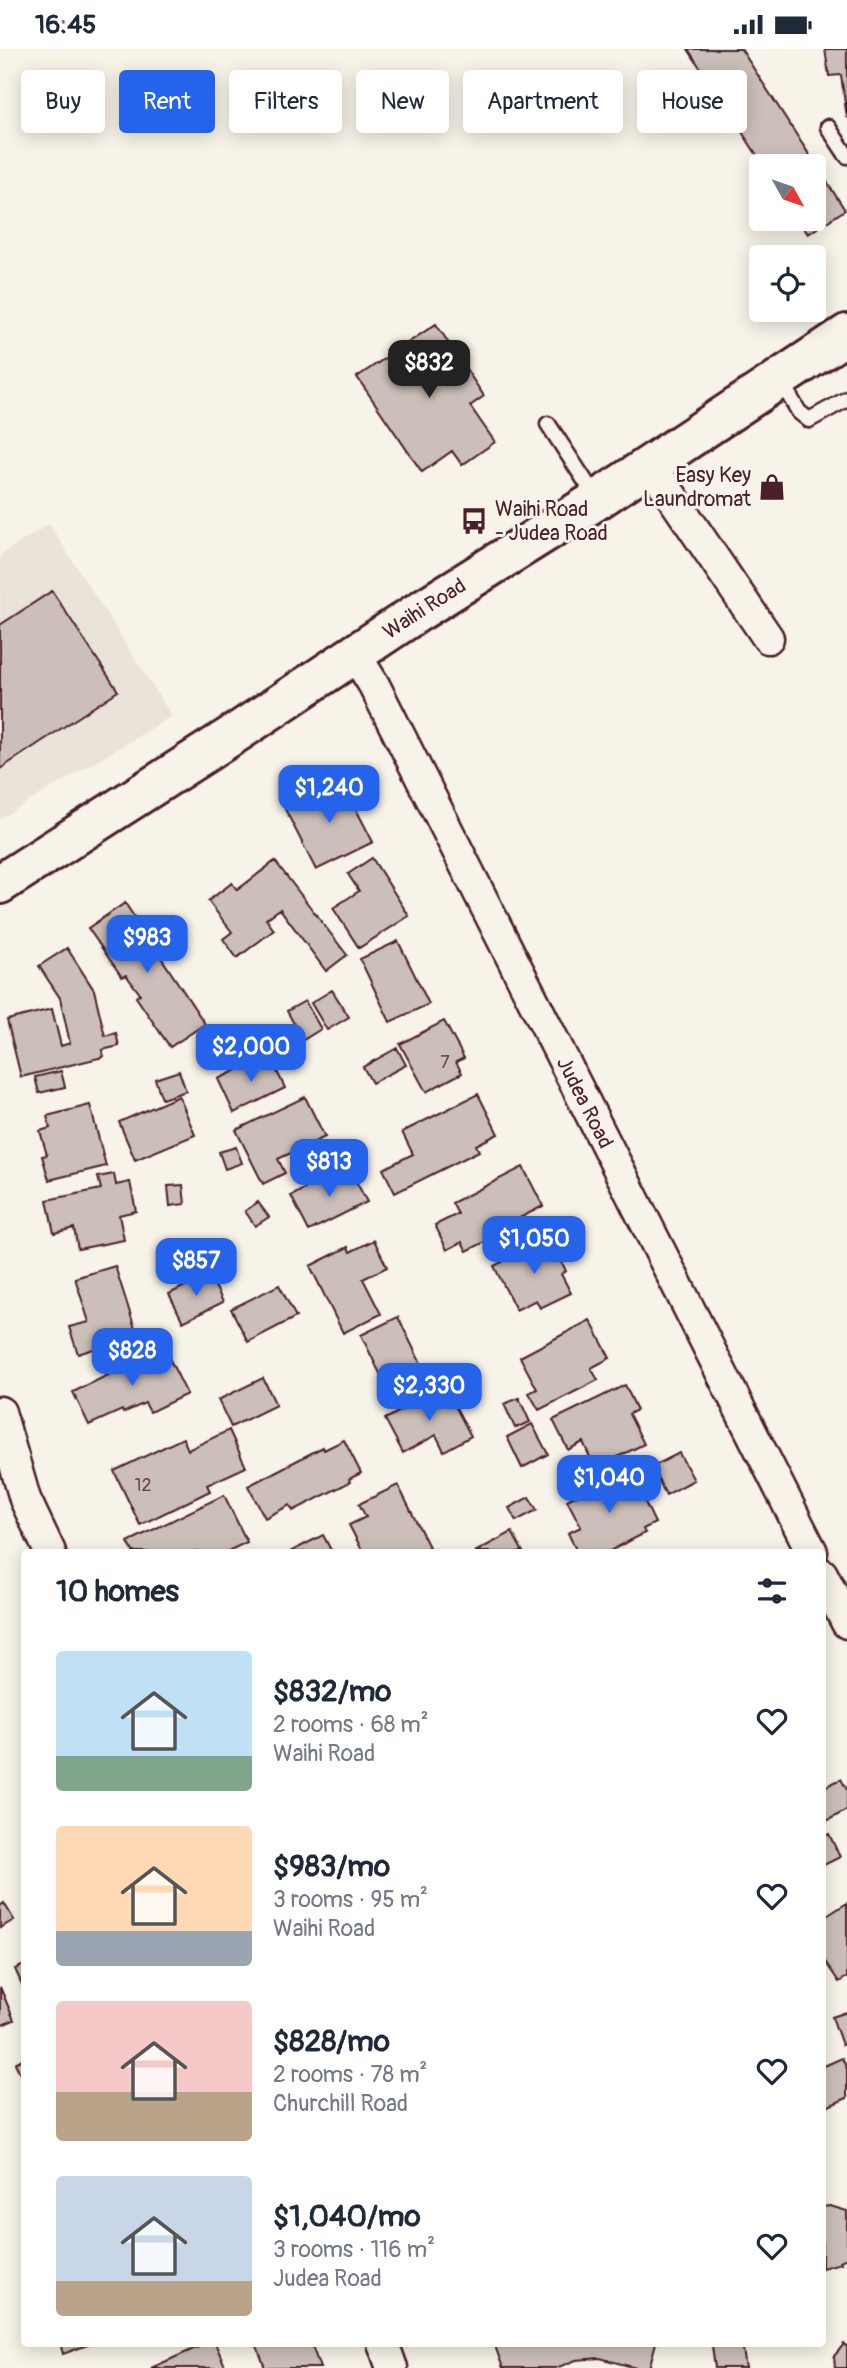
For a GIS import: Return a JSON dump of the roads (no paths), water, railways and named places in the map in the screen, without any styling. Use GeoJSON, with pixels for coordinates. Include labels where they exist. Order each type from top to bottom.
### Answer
{"type":"FeatureCollection","features":[{"type":"Feature","properties":{"kind":"main road","name":"Waihi Road"},"geometry":{"type":"LineString","coordinates":[[0,884],[597,500],[847,334]]}},
{"type":"Feature","properties":{"kind":"street"},"geometry":{"type":"LineString","coordinates":[[650,464],[768,638]]}},
{"type":"Feature","properties":{"kind":"street","name":"Judea Road"},"geometry":{"type":"LineString","coordinates":[[355,654],[374,685],[816,1549]]}},
{"type":"Feature","properties":{"kind":"street"},"geometry":{"type":"LineString","coordinates":[[0,1412],[25,1499],[49,1549]]}},
{"type":"Feature","properties":{"kind":"street","name":"Judea Road"},"geometry":{"type":"LineString","coordinates":[[826,1568],[847,1623]]}},
{"type":"Feature","properties":{"kind":"street"},"geometry":{"type":"LineString","coordinates":[[384,2347],[392,2368]]}},
{"type":"Feature","properties":{"kind":"lane"},"geometry":{"type":"LineString","coordinates":[[828,127],[847,156]]}},
{"type":"Feature","properties":{"kind":"lane"},"geometry":{"type":"LineString","coordinates":[[779,379],[799,412],[809,420],[847,399]]}},
{"type":"Feature","properties":{"kind":"lane"},"geometry":{"type":"LineString","coordinates":[[548,424],[597,500]]}},
{"type":"Feature","properties":{"kind":"place","name":"Easy Key Laundromat"},"geometry":{"type":"Point","coordinates":[772,487]}},
{"type":"Feature","properties":{"kind":"place","name":"Waihi Road - Judea Road"},"geometry":{"type":"Point","coordinates":[474,521]}}]}
